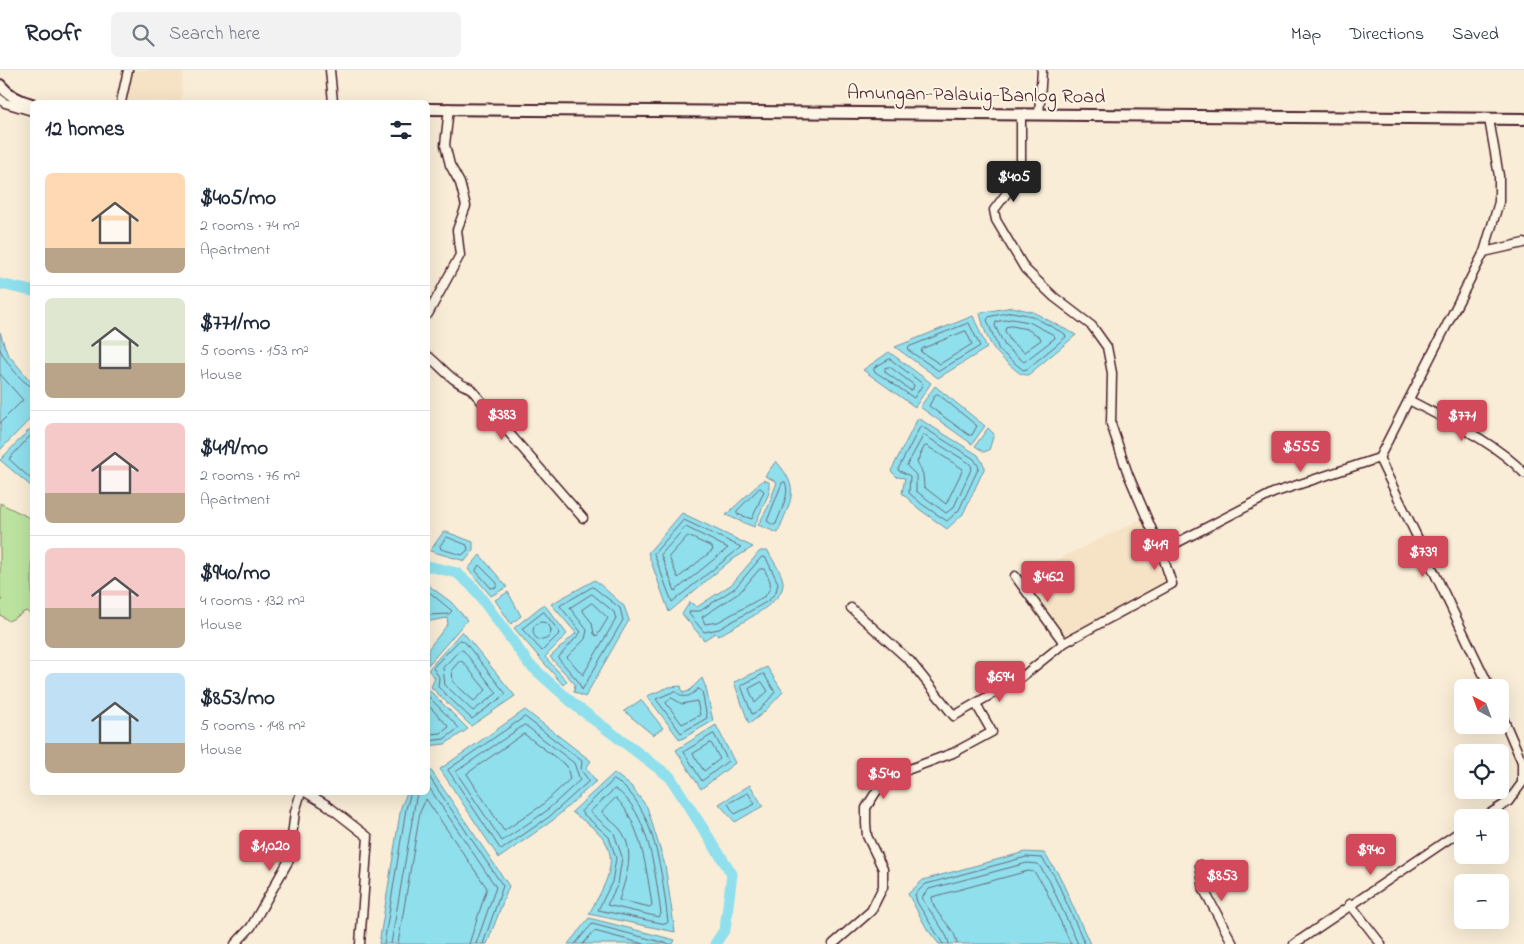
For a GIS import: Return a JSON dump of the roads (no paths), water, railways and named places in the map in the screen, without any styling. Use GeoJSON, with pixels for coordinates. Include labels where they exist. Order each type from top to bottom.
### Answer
{"type":"FeatureCollection","features":[{"type":"Feature","properties":{"kind":"main road"},"geometry":{"type":"LineString","coordinates":[[0,85],[7,94],[30,103]]}},
{"type":"Feature","properties":{"kind":"main road","name":"Amungan-Palauig-Banlog Road"},"geometry":{"type":"LineString","coordinates":[[430,109],[1524,119]]}},
{"type":"Feature","properties":{"kind":"street"},"geometry":{"type":"LineString","coordinates":[[121,100],[128,70]]}},
{"type":"Feature","properties":{"kind":"street"},"geometry":{"type":"LineString","coordinates":[[330,70],[333,100]]}},
{"type":"Feature","properties":{"kind":"street"},"geometry":{"type":"LineString","coordinates":[[1039,115],[1042,70]]}},
{"type":"Feature","properties":{"kind":"street"},"geometry":{"type":"LineString","coordinates":[[0,99],[5,104],[30,110]]}},
{"type":"Feature","properties":{"kind":"street"},"geometry":{"type":"LineString","coordinates":[[430,310],[460,256],[457,230],[466,206],[460,183],[450,166],[445,144],[449,108]]}},
{"type":"Feature","properties":{"kind":"street"},"geometry":{"type":"LineString","coordinates":[[851,608],[910,661],[954,716],[1023,676],[1064,643],[1172,584],[1128,474],[1111,424],[1112,373],[1107,347],[1092,326],[1054,297],[1025,270],[996,220],[994,210],[1021,174],[1021,114]]}},
{"type":"Feature","properties":{"kind":"street"},"geometry":{"type":"LineString","coordinates":[[1160,550],[1273,493],[1379,458],[1484,252],[1499,202],[1499,176],[1489,119]]}},
{"type":"Feature","properties":{"kind":"street"},"geometry":{"type":"LineString","coordinates":[[1484,252],[1524,243]]}},
{"type":"Feature","properties":{"kind":"street"},"geometry":{"type":"LineString","coordinates":[[430,358],[451,376],[456,383],[470,388],[583,518]]}},
{"type":"Feature","properties":{"kind":"street"},"geometry":{"type":"LineString","coordinates":[[1409,400],[1480,440],[1502,454],[1524,473]]}},
{"type":"Feature","properties":{"kind":"street"},"geometry":{"type":"LineString","coordinates":[[1379,458],[1486,679]]}},
{"type":"Feature","properties":{"kind":"street"},"geometry":{"type":"LineString","coordinates":[[1015,576],[1064,643]]}},
{"type":"Feature","properties":{"kind":"street"},"geometry":{"type":"LineString","coordinates":[[833,944],[871,911],[882,887],[883,869],[867,836],[866,808],[885,782],[907,770],[953,753],[992,732],[976,704]]}},
{"type":"Feature","properties":{"kind":"street"},"geometry":{"type":"LineString","coordinates":[[1497,809],[1508,802],[1523,783],[1522,762],[1509,732]]}},
{"type":"Feature","properties":{"kind":"street"},"geometry":{"type":"LineString","coordinates":[[235,944],[251,927],[289,860],[295,812],[302,795]]}},
{"type":"Feature","properties":{"kind":"street"},"geometry":{"type":"LineString","coordinates":[[309,795],[327,805],[368,838],[360,944]]}},
{"type":"Feature","properties":{"kind":"street"},"geometry":{"type":"LineString","coordinates":[[1294,944],[1350,904],[1454,835]]}},
{"type":"Feature","properties":{"kind":"street"},"geometry":{"type":"LineString","coordinates":[[1200,865],[1204,890],[1233,944]]}},
{"type":"Feature","properties":{"kind":"street"},"geometry":{"type":"LineString","coordinates":[[1350,904],[1381,944]]}},
{"type":"Feature","properties":{"kind":"water"},"geometry":{"type":"Polygon","coordinates":[[[1012,307],[1033,312],[1076,335],[1028,375],[1017,371],[994,349],[987,337],[980,313],[1012,307]]]}},
{"type":"Feature","properties":{"kind":"water"},"geometry":{"type":"Polygon","coordinates":[[[973,316],[987,348],[938,378],[895,347],[973,316]]]}},
{"type":"Feature","properties":{"kind":"water"},"geometry":{"type":"Polygon","coordinates":[[[0,332],[7,353],[30,381],[30,419],[0,450],[0,332]]]}},
{"type":"Feature","properties":{"kind":"water"},"geometry":{"type":"Polygon","coordinates":[[[889,352],[931,383],[915,407],[863,370],[889,352]]]}},
{"type":"Feature","properties":{"kind":"water"},"geometry":{"type":"Polygon","coordinates":[[[935,386],[985,426],[972,444],[920,407],[935,386]]]}},
{"type":"Feature","properties":{"kind":"water"},"geometry":{"type":"Polygon","coordinates":[[[918,418],[978,455],[985,467],[963,514],[947,529],[919,509],[902,493],[905,478],[897,477],[891,471],[918,418]]]}},
{"type":"Feature","properties":{"kind":"water"},"geometry":{"type":"Polygon","coordinates":[[[988,428],[994,434],[989,450],[984,452],[975,446],[988,428]]]}},
{"type":"Feature","properties":{"kind":"water"},"geometry":{"type":"Polygon","coordinates":[[[30,429],[30,485],[0,460],[30,429]]]}},
{"type":"Feature","properties":{"kind":"water"},"geometry":{"type":"Polygon","coordinates":[[[776,461],[789,480],[791,488],[789,503],[778,533],[758,525],[768,507],[777,482],[765,476],[776,461]]]}},
{"type":"Feature","properties":{"kind":"water"},"geometry":{"type":"Polygon","coordinates":[[[763,480],[769,482],[769,493],[754,527],[726,515],[763,480]]]}},
{"type":"Feature","properties":{"kind":"water"},"geometry":{"type":"Polygon","coordinates":[[[682,513],[753,547],[730,561],[669,612],[648,553],[682,513]]]}},
{"type":"Feature","properties":{"kind":"water"},"geometry":{"type":"Polygon","coordinates":[[[444,531],[473,542],[473,551],[465,561],[430,551],[444,531]]]}},
{"type":"Feature","properties":{"kind":"water"},"geometry":{"type":"Polygon","coordinates":[[[760,551],[768,551],[777,566],[783,582],[782,590],[768,606],[758,613],[718,636],[715,633],[704,640],[682,614],[690,602],[697,607],[732,584],[760,551]]]}},
{"type":"Feature","properties":{"kind":"water"},"geometry":{"type":"Polygon","coordinates":[[[480,555],[507,587],[491,596],[468,569],[480,555]]]}},
{"type":"Feature","properties":{"kind":"water"},"geometry":{"type":"Polygon","coordinates":[[[595,580],[624,606],[629,620],[585,697],[574,692],[575,684],[550,657],[576,633],[551,604],[595,580]]]}},
{"type":"Feature","properties":{"kind":"water"},"geometry":{"type":"Polygon","coordinates":[[[430,586],[451,602],[467,620],[430,663],[430,646],[448,624],[447,618],[430,621],[430,586]]]}},
{"type":"Feature","properties":{"kind":"water"},"geometry":{"type":"Polygon","coordinates":[[[508,592],[521,616],[511,624],[495,600],[508,592]]]}},
{"type":"Feature","properties":{"kind":"water"},"geometry":{"type":"Polygon","coordinates":[[[544,604],[567,634],[545,657],[567,681],[563,685],[514,628],[544,604]]]}},
{"type":"Feature","properties":{"kind":"water"},"geometry":{"type":"Polygon","coordinates":[[[462,631],[515,696],[471,726],[431,687],[435,678],[430,672],[430,668],[462,631]]]}},
{"type":"Feature","properties":{"kind":"water"},"geometry":{"type":"Polygon","coordinates":[[[767,667],[783,692],[763,713],[749,724],[734,682],[767,667]]]}},
{"type":"Feature","properties":{"kind":"water"},"geometry":{"type":"Polygon","coordinates":[[[702,678],[713,721],[680,740],[647,696],[669,687],[681,686],[683,693],[689,691],[702,678]]]}},
{"type":"Feature","properties":{"kind":"water"},"geometry":{"type":"Polygon","coordinates":[[[430,691],[468,729],[445,744],[430,746],[430,691]]]}},
{"type":"Feature","properties":{"kind":"water"},"geometry":{"type":"Polygon","coordinates":[[[641,700],[663,728],[653,735],[624,711],[641,700]]]}},
{"type":"Feature","properties":{"kind":"water"},"geometry":{"type":"Polygon","coordinates":[[[525,710],[591,761],[586,768],[596,781],[553,820],[499,858],[440,769],[525,710]]]}},
{"type":"Feature","properties":{"kind":"water"},"geometry":{"type":"Polygon","coordinates":[[[716,725],[735,763],[701,789],[676,750],[716,725]]]}},
{"type":"Feature","properties":{"kind":"water"},"geometry":{"type":"Polygon","coordinates":[[[430,769],[509,886],[487,944],[379,944],[401,807],[406,795],[430,795],[430,769]]]}},
{"type":"Feature","properties":{"kind":"water"},"geometry":{"type":"Polygon","coordinates":[[[614,773],[631,786],[647,807],[665,865],[675,932],[589,914],[607,879],[610,860],[609,850],[599,833],[572,812],[614,773]]]}},
{"type":"Feature","properties":{"kind":"water"},"geometry":{"type":"Polygon","coordinates":[[[750,785],[763,806],[735,822],[719,804],[750,785]]]}},
{"type":"Feature","properties":{"kind":"water"},"geometry":{"type":"Polygon","coordinates":[[[1025,852],[1044,853],[1059,875],[1090,944],[939,944],[927,929],[908,894],[923,880],[1025,852]]]}},
{"type":"Feature","properties":{"kind":"water"},"geometry":{"type":"Polygon","coordinates":[[[589,918],[675,940],[673,944],[568,944],[589,918]]]}},
{"type":"Feature","properties":{"kind":"waterway"},"geometry":{"type":"LineString","coordinates":[[0,284],[30,291]]}},
{"type":"Feature","properties":{"kind":"waterway"},"geometry":{"type":"LineString","coordinates":[[430,566],[457,573],[474,588],[529,664],[576,706],[670,777],[732,874],[725,929],[715,944]]}}]}
